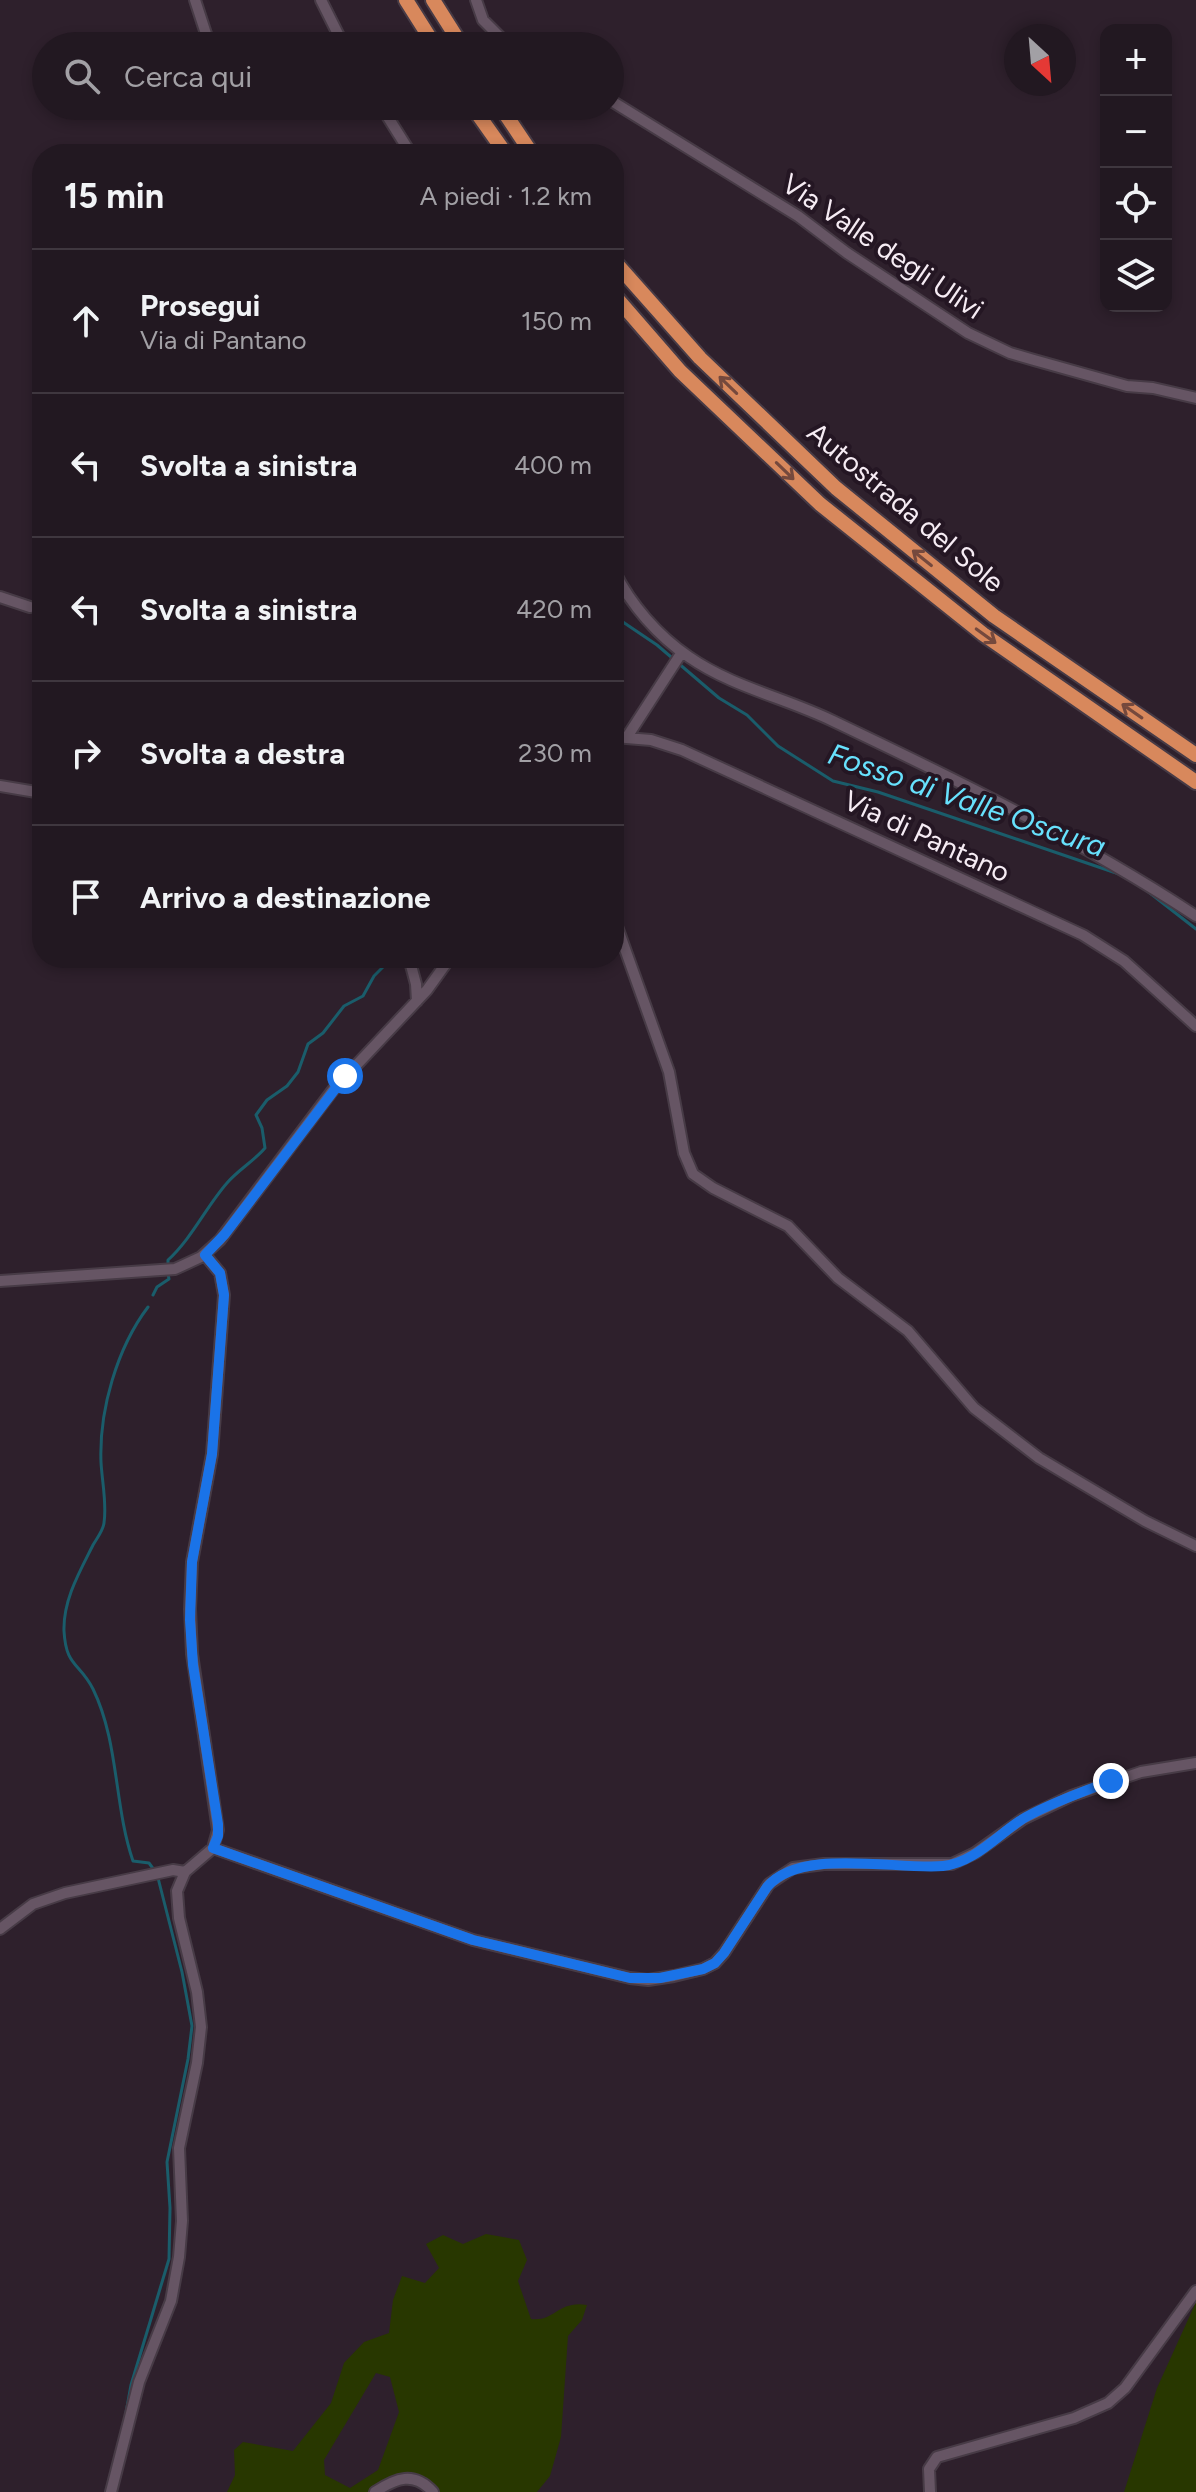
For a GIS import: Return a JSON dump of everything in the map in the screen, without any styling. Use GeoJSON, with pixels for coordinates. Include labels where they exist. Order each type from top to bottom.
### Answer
{"type":"FeatureCollection","features":[{"type":"Feature","properties":{"kind":"highway"},"geometry":{"type":"LineString","coordinates":[[406,0],[426,32]]}},
{"type":"Feature","properties":{"kind":"highway"},"geometry":{"type":"LineString","coordinates":[[433,0],[453,32]]}},
{"type":"Feature","properties":{"kind":"highway"},"geometry":{"type":"LineString","coordinates":[[482,120],[499,144]]}},
{"type":"Feature","properties":{"kind":"highway"},"geometry":{"type":"LineString","coordinates":[[509,120],[525,144]]}},
{"type":"Feature","properties":{"kind":"highway","name":"Autostrada del Sole"},"geometry":{"type":"LineString","coordinates":[[624,272],[700,358],[836,488],[994,616],[1196,755]]}},
{"type":"Feature","properties":{"kind":"highway","name":"Autostrada del Sole"},"geometry":{"type":"LineString","coordinates":[[624,307],[680,371],[820,504],[983,634],[1196,782]]}},
{"type":"Feature","properties":{"kind":"street"},"geometry":{"type":"LineString","coordinates":[[195,0],[205,32]]}},
{"type":"Feature","properties":{"kind":"street"},"geometry":{"type":"LineString","coordinates":[[321,0],[337,32]]}},
{"type":"Feature","properties":{"kind":"street"},"geometry":{"type":"LineString","coordinates":[[476,0],[483,20],[495,32]]}},
{"type":"Feature","properties":{"kind":"street","name":"Via Valle degli Ulivi"},"geometry":{"type":"LineString","coordinates":[[624,109],[798,216],[857,260],[968,333],[1010,353],[1034,360],[1127,386],[1153,388],[1196,398]]}},
{"type":"Feature","properties":{"kind":"street"},"geometry":{"type":"LineString","coordinates":[[390,120],[405,144]]}},
{"type":"Feature","properties":{"kind":"street"},"geometry":{"type":"LineString","coordinates":[[624,587],[636,607],[682,652],[724,676],[798,704],[968,786],[1123,870],[1196,916]]}},
{"type":"Feature","properties":{"kind":"street"},"geometry":{"type":"LineString","coordinates":[[0,597],[30,607]]}},
{"type":"Feature","properties":{"kind":"street"},"geometry":{"type":"LineString","coordinates":[[627,737],[682,652]]}},
{"type":"Feature","properties":{"kind":"street","name":"Via di Pantano"},"geometry":{"type":"LineString","coordinates":[[627,737],[651,740],[682,750],[1094,941],[1131,966],[1196,1026]]}},
{"type":"Feature","properties":{"kind":"street"},"geometry":{"type":"LineString","coordinates":[[0,786],[32,791]]}},
{"type":"Feature","properties":{"kind":"street"},"geometry":{"type":"LineString","coordinates":[[624,946],[669,1072],[684,1153],[693,1174],[713,1188],[788,1226],[838,1278],[905,1327],[969,1403],[1030,1452],[1106,1499],[1196,1546]]}},
{"type":"Feature","properties":{"kind":"street"},"geometry":{"type":"LineString","coordinates":[[412,968],[417,1001]]}},
{"type":"Feature","properties":{"kind":"street"},"geometry":{"type":"LineString","coordinates":[[0,1281],[162,1270],[184,1266],[205,1255],[225,1234],[345,1076],[417,1001],[442,968]]}},
{"type":"Feature","properties":{"kind":"street"},"geometry":{"type":"LineString","coordinates":[[111,2492],[139,2382],[171,2301],[179,2257],[182,2221],[179,2148],[197,2063],[201,2027],[197,1992],[178,1911],[177,1891],[185,1872],[213,1848],[218,1836],[193,1665],[190,1620],[192,1562],[212,1454],[224,1295],[220,1273],[205,1255]]}},
{"type":"Feature","properties":{"kind":"street"},"geometry":{"type":"LineString","coordinates":[[213,1848],[473,1940],[648,1980],[703,1969],[718,1960],[767,1887],[789,1870],[818,1864],[952,1864],[975,1853],[1016,1823],[1053,1804],[1131,1775],[1196,1763]]}},
{"type":"Feature","properties":{"kind":"street"},"geometry":{"type":"LineString","coordinates":[[0,1929],[24,1909],[65,1893],[173,1870],[185,1872]]}},
{"type":"Feature","properties":{"kind":"street"},"geometry":{"type":"LineString","coordinates":[[930,2492],[929,2469],[937,2457],[1084,2414],[1116,2398],[1196,2291]]}},
{"type":"Feature","properties":{"kind":"street"},"geometry":{"type":"LineString","coordinates":[[375,2492],[391,2481],[409,2477],[433,2492]]}},
{"type":"Feature","properties":{"kind":"green space"},"geometry":{"type":"Polygon","coordinates":[[[486,2234],[519,2240],[527,2260],[518,2281],[531,2319],[546,2317],[577,2304],[587,2305],[582,2320],[568,2336],[561,2437],[550,2476],[537,2492],[437,2492],[408,2476],[385,2492],[227,2492],[235,2475],[234,2450],[243,2442],[293,2451],[331,2403],[344,2363],[364,2342],[389,2333],[393,2300],[402,2276],[425,2283],[439,2268],[426,2244],[443,2235],[463,2244],[486,2234]],[[376,2373],[324,2460],[325,2475],[350,2488],[378,2470],[399,2412],[390,2377],[376,2373]]]}},
{"type":"Feature","properties":{"kind":"green space"},"geometry":{"type":"Polygon","coordinates":[[[1196,2302],[1196,2492],[1124,2492],[1157,2388],[1196,2302]]]}},
{"type":"Feature","properties":{"kind":"waterway","name":"Fosso di Valle Oscura"},"geometry":{"type":"LineString","coordinates":[[624,623],[657,645],[719,698],[747,715],[778,746],[833,781],[878,792],[1119,874]]}},
{"type":"Feature","properties":{"kind":"waterway","name":"Fosso di Valle Oscura"},"geometry":{"type":"LineString","coordinates":[[1146,890],[1196,929]]}},
{"type":"Feature","properties":{"kind":"waterway"},"geometry":{"type":"LineString","coordinates":[[168,1266],[168,1260],[227,1183],[265,1148],[256,1115],[267,1100],[287,1086],[298,1072],[308,1044],[323,1033],[344,1006],[363,996],[382,968]]}},
{"type":"Feature","properties":{"kind":"waterway"},"geometry":{"type":"LineString","coordinates":[[153,1295],[157,1287],[169,1279],[168,1274]]}},
{"type":"Feature","properties":{"kind":"waterway"},"geometry":{"type":"LineString","coordinates":[[125,2418],[131,2385],[169,2259],[167,2162],[192,2026],[157,1874],[149,1863],[133,1861],[122,1818],[108,1730],[93,1689],[67,1651],[64,1619],[73,1586],[104,1523],[101,1442],[112,1380],[127,1341],[148,1307]]}},
{"type":"Feature","properties":{"kind":"route"},"geometry":{"type":"LineString","coordinates":[[345,1076],[225,1234],[205,1255],[220,1273],[224,1295],[212,1454],[192,1562],[190,1620],[193,1665],[218,1824],[218,1836],[213,1848],[473,1940],[648,1980],[703,1969],[718,1960],[767,1887],[789,1870],[818,1864],[952,1864],[975,1853],[1030,1814],[1111,1781]]}}]}
